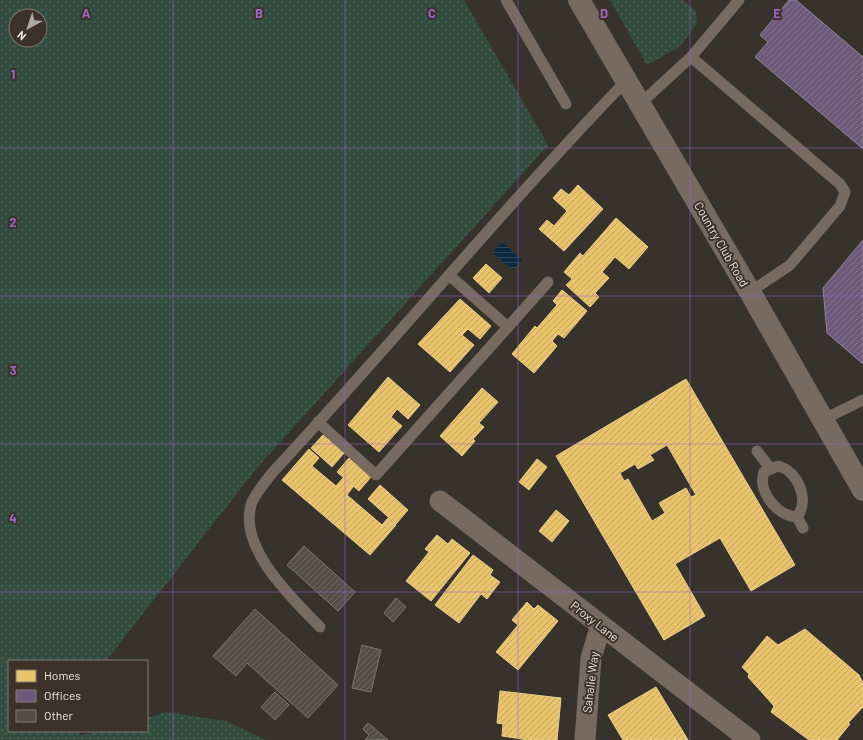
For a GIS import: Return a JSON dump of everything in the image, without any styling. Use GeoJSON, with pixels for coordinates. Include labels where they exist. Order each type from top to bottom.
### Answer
{"type":"FeatureCollection","features":[{"type":"Feature","properties":{"kind":"street","name":"Country Club Road"},"geometry":{"type":"LineString","coordinates":[[579,0],[750,292],[863,490]]}},
{"type":"Feature","properties":{"kind":"street","name":"Proxy Lane"},"geometry":{"type":"LineString","coordinates":[[440,501],[750,740]]}},
{"type":"Feature","properties":{"kind":"street","name":"Sahalie Way"},"geometry":{"type":"LineString","coordinates":[[585,740],[591,658],[601,625]]}},
{"type":"Feature","properties":{"kind":"lane"},"geometry":{"type":"LineString","coordinates":[[506,0],[566,104]]}},
{"type":"Feature","properties":{"kind":"lane"},"geometry":{"type":"LineString","coordinates":[[640,104],[690,56],[739,0]]}},
{"type":"Feature","properties":{"kind":"lane"},"geometry":{"type":"LineString","coordinates":[[690,56],[840,184],[845,192],[840,206],[790,265],[750,292]]}},
{"type":"Feature","properties":{"kind":"lane"},"geometry":{"type":"LineString","coordinates":[[320,627],[288,593],[272,572],[253,541],[249,528],[252,502],[262,485],[450,276],[514,202],[626,81]]}},
{"type":"Feature","properties":{"kind":"lane"},"geometry":{"type":"LineString","coordinates":[[450,276],[508,327]]}},
{"type":"Feature","properties":{"kind":"lane"},"geometry":{"type":"LineString","coordinates":[[318,422],[376,475],[548,282]]}},
{"type":"Feature","properties":{"kind":"lane"},"geometry":{"type":"LineString","coordinates":[[822,420],[863,400]]}},
{"type":"Feature","properties":{"kind":"lane"},"geometry":{"type":"LineString","coordinates":[[757,451],[770,468]]}},
{"type":"Feature","properties":{"kind":"lane"},"geometry":{"type":"LineString","coordinates":[[778,466],[782,467],[795,479],[802,491],[803,500],[801,511],[797,517],[785,515],[771,502],[762,485],[764,472],[770,468],[778,466]]}},
{"type":"Feature","properties":{"kind":"lane"},"geometry":{"type":"LineString","coordinates":[[797,517],[803,528]]}},
{"type":"Feature","properties":{"kind":"green space"},"geometry":{"type":"Polygon","coordinates":[[[0,0],[464,0],[548,145],[256,469],[107,660],[8,660],[8,732],[76,732],[81,735],[97,732],[148,732],[148,718],[165,712],[226,721],[266,740],[0,740],[0,0]]]}},
{"type":"Feature","properties":{"kind":"green space"},"geometry":{"type":"Polygon","coordinates":[[[610,0],[683,0],[696,11],[697,24],[679,47],[647,65],[610,0]]]}},
{"type":"Feature","properties":{"kind":"water"},"geometry":{"type":"Polygon","coordinates":[[[502,242],[522,260],[513,270],[493,253],[502,242]]]}},
{"type":"Feature","properties":{"kind":"building: Homes"},"geometry":{"type":"Polygon","coordinates":[[[578,185],[603,209],[564,251],[539,229],[547,220],[554,226],[567,211],[553,198],[561,189],[569,195],[578,185]]]}},
{"type":"Feature","properties":{"kind":"building: Homes"},"geometry":{"type":"Polygon","coordinates":[[[616,218],[648,247],[629,269],[615,257],[602,272],[609,278],[595,293],[599,297],[590,307],[566,285],[572,279],[564,272],[580,253],[583,256],[616,218]]]}},
{"type":"Feature","properties":{"kind":"building: Homes"},"geometry":{"type":"Polygon","coordinates":[[[486,264],[502,278],[489,293],[473,278],[486,264]]]}},
{"type":"Feature","properties":{"kind":"building: Homes"},"geometry":{"type":"Polygon","coordinates":[[[562,290],[587,311],[564,338],[558,334],[552,341],[557,346],[534,373],[512,354],[535,326],[537,328],[557,305],[553,301],[562,290]]]}},
{"type":"Feature","properties":{"kind":"building: Homes"},"geometry":{"type":"Polygon","coordinates":[[[460,299],[491,326],[480,339],[468,329],[462,335],[474,345],[450,372],[418,344],[460,299]]]}},
{"type":"Feature","properties":{"kind":"building: Homes"},"geometry":{"type":"Polygon","coordinates":[[[388,377],[420,405],[408,419],[397,409],[391,417],[402,426],[379,452],[348,425],[388,377]]]}},
{"type":"Feature","properties":{"kind":"building: Homes"},"geometry":{"type":"Polygon","coordinates":[[[686,379],[795,565],[751,591],[720,538],[675,564],[705,616],[664,640],[556,456],[686,379]],[[667,445],[650,455],[654,460],[638,469],[635,464],[620,473],[624,481],[628,479],[652,521],[665,513],[659,503],[686,488],[691,497],[696,495],[667,445]]]}},
{"type":"Feature","properties":{"kind":"building: Homes"},"geometry":{"type":"Polygon","coordinates":[[[482,388],[498,402],[479,423],[484,427],[473,439],[475,441],[462,456],[440,436],[482,388]]]}},
{"type":"Feature","properties":{"kind":"building: Homes"},"geometry":{"type":"Polygon","coordinates":[[[323,435],[344,453],[332,467],[311,448],[323,435]]]}},
{"type":"Feature","properties":{"kind":"building: Homes"},"geometry":{"type":"Polygon","coordinates":[[[309,449],[319,458],[312,466],[336,486],[343,478],[353,487],[347,495],[382,525],[388,518],[396,525],[370,555],[282,480],[309,449]]]}},
{"type":"Feature","properties":{"kind":"building: Homes"},"geometry":{"type":"Polygon","coordinates":[[[349,458],[371,477],[359,491],[337,472],[349,458]]]}},
{"type":"Feature","properties":{"kind":"building: Homes"},"geometry":{"type":"Polygon","coordinates":[[[537,459],[547,467],[529,490],[519,482],[537,459]]]}},
{"type":"Feature","properties":{"kind":"building: Homes"},"geometry":{"type":"Polygon","coordinates":[[[380,485],[408,510],[396,524],[368,499],[380,485]]]}},
{"type":"Feature","properties":{"kind":"building: Homes"},"geometry":{"type":"Polygon","coordinates":[[[556,510],[569,521],[552,542],[539,531],[556,510]]]}},
{"type":"Feature","properties":{"kind":"building: Homes"},"geometry":{"type":"Polygon","coordinates":[[[437,535],[448,544],[452,539],[470,553],[431,601],[406,581],[429,552],[425,549],[437,535]]]}},
{"type":"Feature","properties":{"kind":"building: Homes"},"geometry":{"type":"Polygon","coordinates":[[[473,555],[493,570],[490,575],[500,582],[487,599],[481,594],[459,623],[435,605],[473,555]]]}},
{"type":"Feature","properties":{"kind":"building: Homes"},"geometry":{"type":"Polygon","coordinates":[[[527,602],[534,609],[538,605],[558,621],[518,670],[496,652],[518,625],[512,620],[527,602]]]}},
{"type":"Feature","properties":{"kind":"building: Homes"},"geometry":{"type":"Polygon","coordinates":[[[805,629],[859,675],[863,683],[863,707],[848,723],[850,724],[837,740],[809,740],[771,712],[774,706],[748,677],[749,674],[742,667],[767,636],[778,645],[805,629]]]}},
{"type":"Feature","properties":{"kind":"building: Homes"},"geometry":{"type":"Polygon","coordinates":[[[656,687],[688,740],[623,740],[608,715],[656,687]]]}},
{"type":"Feature","properties":{"kind":"building: Homes"},"geometry":{"type":"Polygon","coordinates":[[[500,691],[561,698],[557,740],[529,740],[502,736],[503,724],[497,723],[500,691]]]}},
{"type":"Feature","properties":{"kind":"building: Offices"},"geometry":{"type":"Polygon","coordinates":[[[789,0],[796,0],[863,57],[863,149],[755,57],[768,42],[760,35],[789,0]]]}},
{"type":"Feature","properties":{"kind":"building: Offices"},"geometry":{"type":"Polygon","coordinates":[[[863,240],[863,364],[827,333],[823,288],[863,240]]]}},
{"type":"Feature","properties":{"kind":"building: Other"},"geometry":{"type":"Polygon","coordinates":[[[304,546],[355,592],[338,611],[287,565],[304,546]]]}},
{"type":"Feature","properties":{"kind":"building: Other"},"geometry":{"type":"Polygon","coordinates":[[[396,598],[406,607],[393,622],[384,613],[396,598]]]}},
{"type":"Feature","properties":{"kind":"building: Other"},"geometry":{"type":"Polygon","coordinates":[[[255,609],[338,685],[308,718],[247,663],[236,676],[213,656],[255,609]]]}},
{"type":"Feature","properties":{"kind":"building: Other"},"geometry":{"type":"Polygon","coordinates":[[[362,645],[381,650],[371,692],[352,688],[362,645]]]}},
{"type":"Feature","properties":{"kind":"building: Other"},"geometry":{"type":"Polygon","coordinates":[[[275,692],[289,705],[275,720],[261,707],[275,692]]]}},
{"type":"Feature","properties":{"kind":"building: Other"},"geometry":{"type":"Polygon","coordinates":[[[368,723],[388,740],[365,740],[369,735],[363,729],[368,723]]]}}]}
